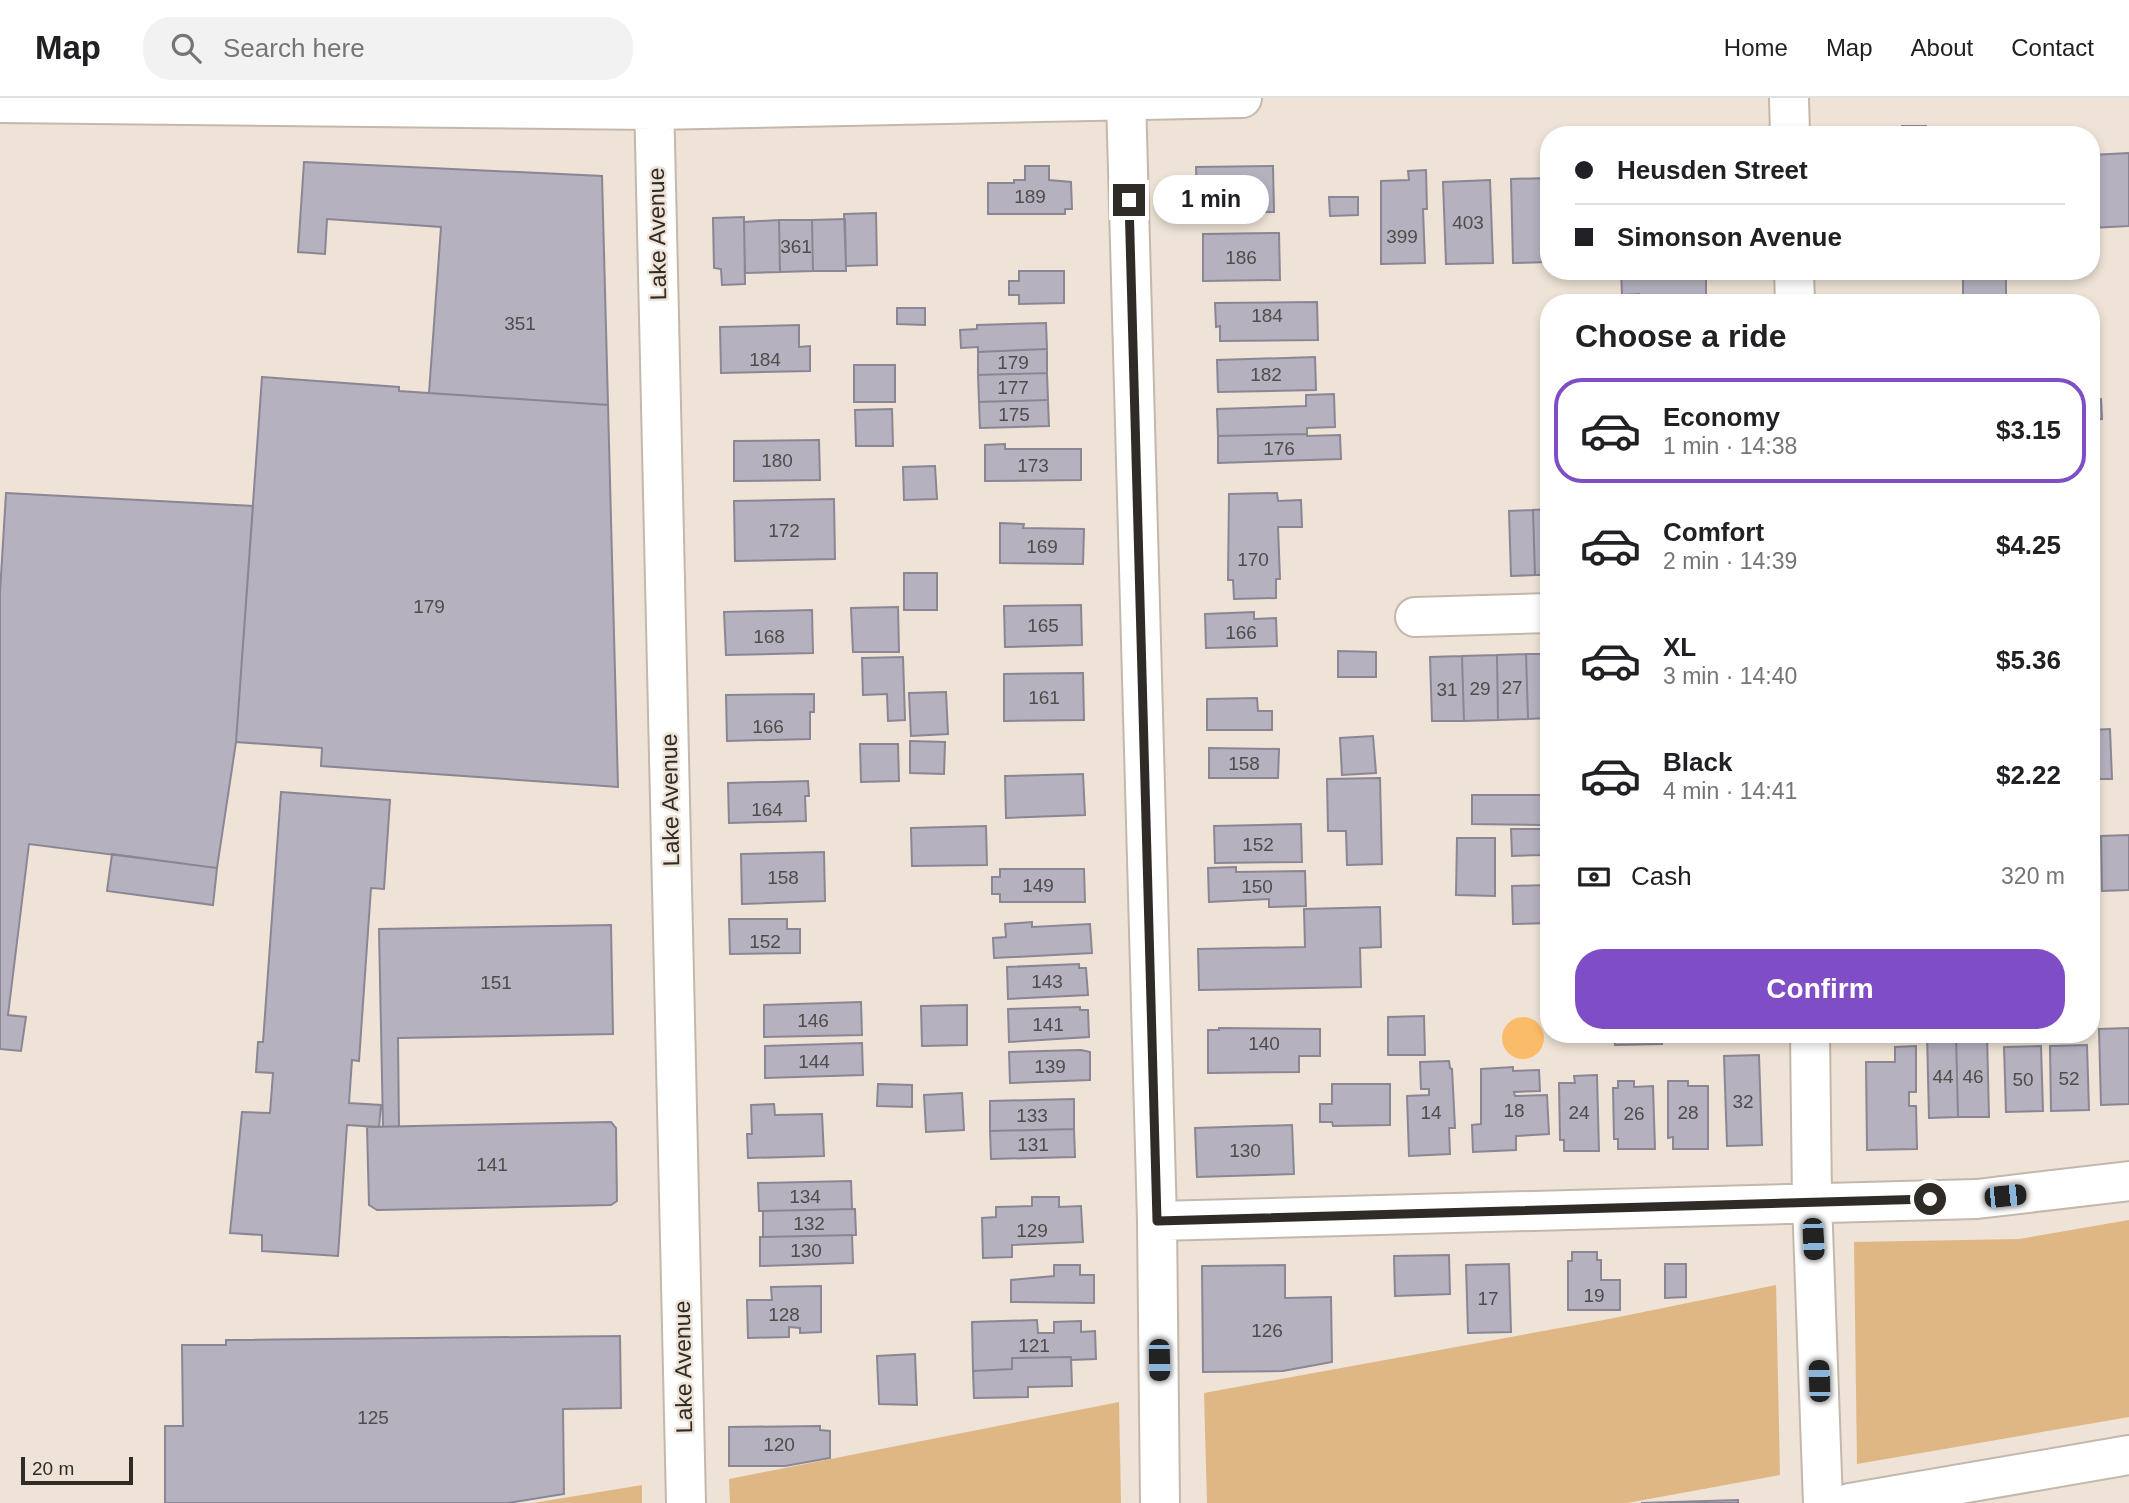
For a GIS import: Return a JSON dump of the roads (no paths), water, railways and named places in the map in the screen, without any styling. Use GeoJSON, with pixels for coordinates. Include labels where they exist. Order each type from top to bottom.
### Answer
{"type":"FeatureCollection","features":[{"type":"Feature","properties":{"kind":"street"},"geometry":{"type":"LineString","coordinates":[[0,103],[654,104],[1242,98]]}},
{"type":"Feature","properties":{"kind":"street"},"geometry":{"type":"LineString","coordinates":[[1789,98],[1790,126]]}},
{"type":"Feature","properties":{"kind":"street"},"geometry":{"type":"LineString","coordinates":[[1126,99],[1157,1221],[1160,1503]]}},
{"type":"Feature","properties":{"kind":"street","name":"Lake Avenue"},"geometry":{"type":"LineString","coordinates":[[654,104],[686,1503]]}},
{"type":"Feature","properties":{"kind":"street"},"geometry":{"type":"LineString","coordinates":[[1415,617],[1540,613]]}},
{"type":"Feature","properties":{"kind":"street"},"geometry":{"type":"LineString","coordinates":[[1810,1043],[1815,1277],[1832,1497],[2129,1455]]}},
{"type":"Feature","properties":{"kind":"street"},"geometry":{"type":"LineString","coordinates":[[1157,1221],[1812,1201],[1977,1199],[2129,1181]]}}]}
